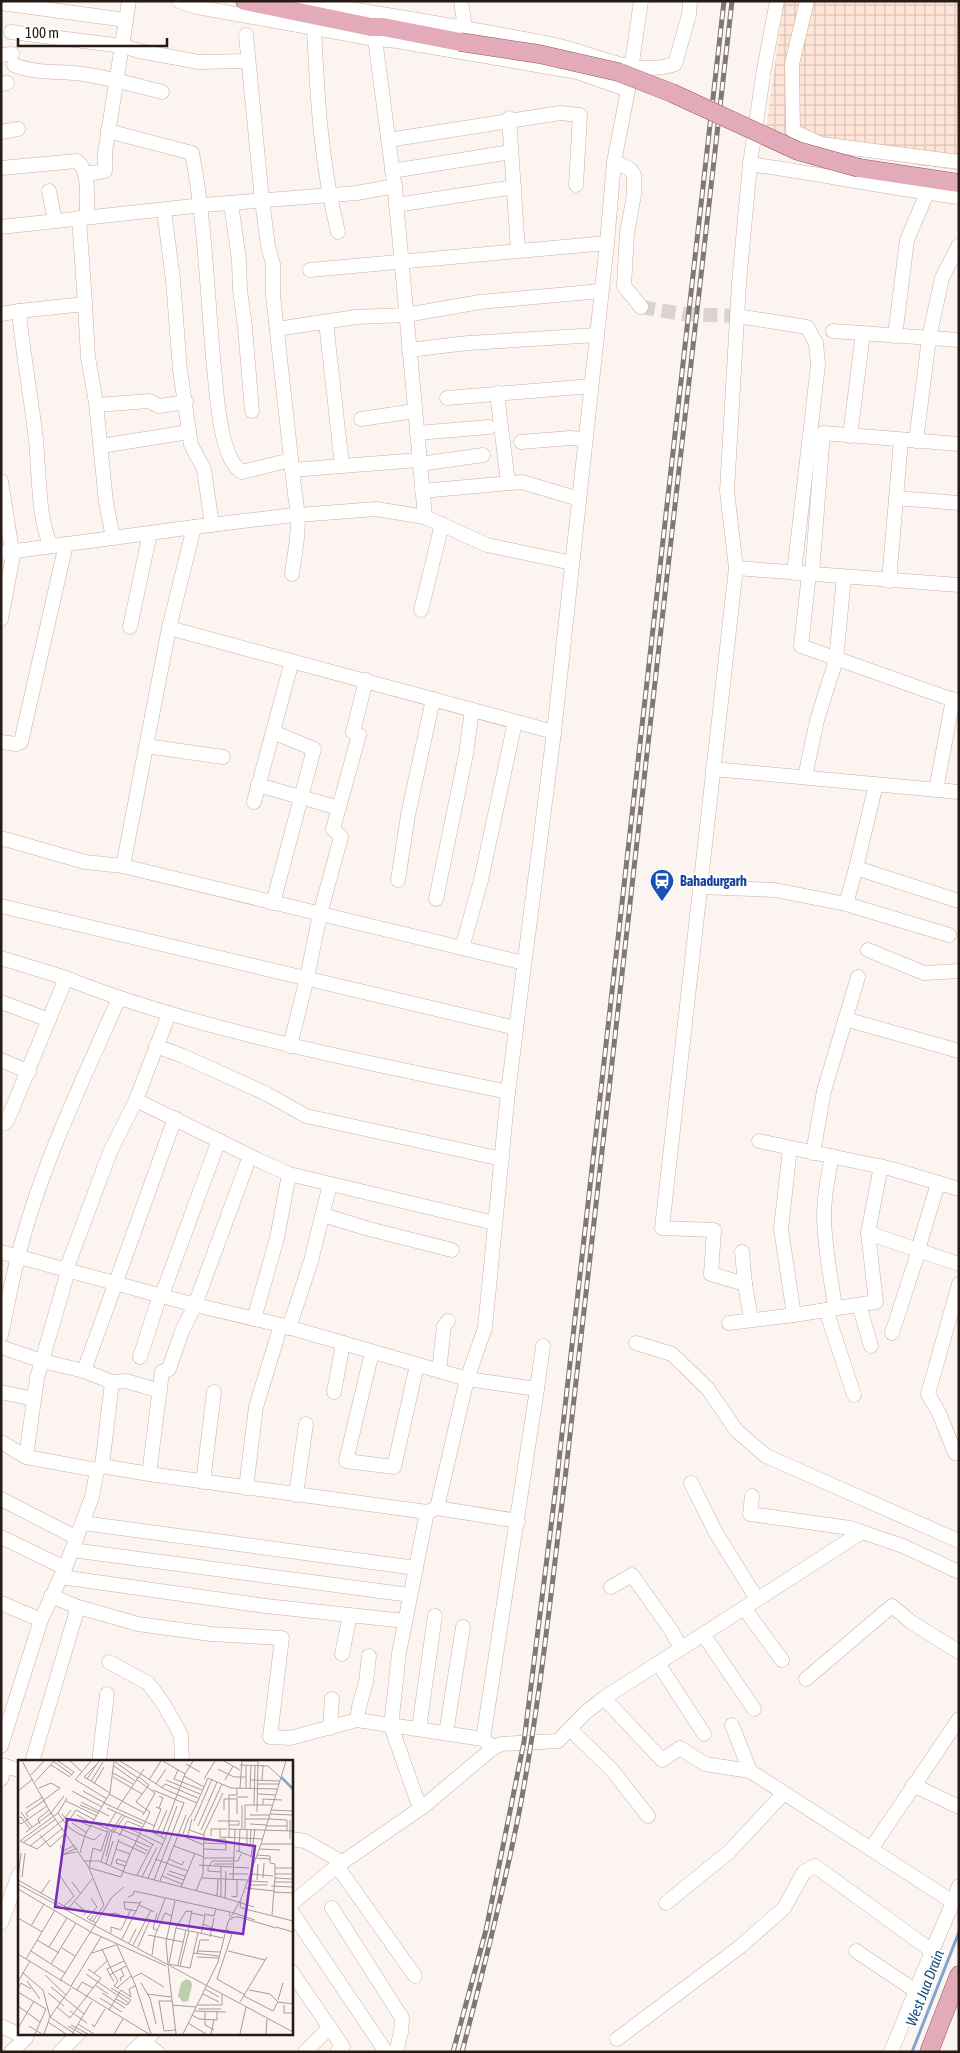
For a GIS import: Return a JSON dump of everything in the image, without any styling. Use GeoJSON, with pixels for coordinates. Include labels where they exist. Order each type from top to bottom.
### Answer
{"type":"FeatureCollection","features":[{"type":"Feature","properties":{"kind":"main road"},"geometry":{"type":"LineString","coordinates":[[245,1],[371,27],[463,35],[618,72],[672,94],[798,151],[859,168],[959,184]]}},
{"type":"Feature","properties":{"kind":"main road"},"geometry":{"type":"LineString","coordinates":[[929,2052],[959,1975]]}},
{"type":"Feature","properties":{"kind":"street"},"geometry":{"type":"LineString","coordinates":[[86,174],[105,172],[104,153],[129,1]]}},
{"type":"Feature","properties":{"kind":"street"},"geometry":{"type":"LineString","coordinates":[[179,1],[197,7],[375,39],[397,41],[577,72],[628,90]]}},
{"type":"Feature","properties":{"kind":"street"},"geometry":{"type":"LineString","coordinates":[[390,1],[390,16]]}},
{"type":"Feature","properties":{"kind":"street"},"geometry":{"type":"LineString","coordinates":[[461,1],[463,35]]}},
{"type":"Feature","properties":{"kind":"street"},"geometry":{"type":"LineString","coordinates":[[424,1806],[417,1800],[391,1726],[399,1653],[416,1568],[467,1379],[484,1328],[508,1092],[554,732],[607,243],[614,162],[632,68],[640,1]]}},
{"type":"Feature","properties":{"kind":"street"},"geometry":{"type":"LineString","coordinates":[[306,2],[390,16],[463,35],[554,44],[632,68],[662,69],[676,64],[689,15],[690,1]]}},
{"type":"Feature","properties":{"kind":"street"},"geometry":{"type":"LineString","coordinates":[[745,1284],[711,1274],[714,1230],[662,1228],[736,568],[727,491],[737,316],[750,164],[764,69],[777,1]]}},
{"type":"Feature","properties":{"kind":"street"},"geometry":{"type":"LineString","coordinates":[[807,1],[792,64],[793,131],[822,144],[959,162]]}},
{"type":"Feature","properties":{"kind":"street"},"geometry":{"type":"LineString","coordinates":[[1,2],[126,20]]}},
{"type":"Feature","properties":{"kind":"street"},"geometry":{"type":"LineString","coordinates":[[314,27],[321,126],[329,196],[338,232]]}},
{"type":"Feature","properties":{"kind":"street"},"geometry":{"type":"LineString","coordinates":[[11,32],[123,46],[139,51],[199,62],[248,61]]}},
{"type":"Feature","properties":{"kind":"street"},"geometry":{"type":"LineString","coordinates":[[246,35],[262,200],[268,246],[273,264],[273,295],[299,515],[298,540],[292,574]]}},
{"type":"Feature","properties":{"kind":"street"},"geometry":{"type":"LineString","coordinates":[[375,39],[395,186],[425,517]]}},
{"type":"Feature","properties":{"kind":"street"},"geometry":{"type":"LineString","coordinates":[[9,58],[23,68],[117,80],[162,92]]}},
{"type":"Feature","properties":{"kind":"street"},"geometry":{"type":"LineString","coordinates":[[388,140],[560,113],[580,115],[576,185]]}},
{"type":"Feature","properties":{"kind":"street"},"geometry":{"type":"LineString","coordinates":[[509,120],[518,250]]}},
{"type":"Feature","properties":{"kind":"street"},"geometry":{"type":"LineString","coordinates":[[1,132],[18,129]]}},
{"type":"Feature","properties":{"kind":"street"},"geometry":{"type":"LineString","coordinates":[[108,131],[192,153],[199,206],[217,397],[224,439],[234,467],[242,472],[292,465],[342,466],[420,462],[483,456]]}},
{"type":"Feature","properties":{"kind":"street"},"geometry":{"type":"LineString","coordinates":[[392,171],[511,152]]}},
{"type":"Feature","properties":{"kind":"street"},"geometry":{"type":"LineString","coordinates":[[1,168],[77,161],[83,167],[86,174],[83,218],[88,357],[96,406],[106,502],[113,538]]}},
{"type":"Feature","properties":{"kind":"street"},"geometry":{"type":"LineString","coordinates":[[614,162],[630,169],[634,175],[634,195],[628,233],[624,286],[641,307]]}},
{"type":"Feature","properties":{"kind":"street"},"geometry":{"type":"LineString","coordinates":[[750,164],[959,197]]}},
{"type":"Feature","properties":{"kind":"street"},"geometry":{"type":"LineString","coordinates":[[1,228],[199,206],[329,196],[395,186]]}},
{"type":"Feature","properties":{"kind":"street"},"geometry":{"type":"LineString","coordinates":[[396,205],[514,187]]}},
{"type":"Feature","properties":{"kind":"street"},"geometry":{"type":"LineString","coordinates":[[49,191],[55,222]]}},
{"type":"Feature","properties":{"kind":"street"},"geometry":{"type":"LineString","coordinates":[[895,336],[908,240],[928,193]]}},
{"type":"Feature","properties":{"kind":"street"},"geometry":{"type":"LineString","coordinates":[[232,203],[239,260],[240,290],[252,411]]}},
{"type":"Feature","properties":{"kind":"street"},"geometry":{"type":"LineString","coordinates":[[164,210],[173,280],[180,370],[189,432],[191,445],[204,469],[212,525]]}},
{"type":"Feature","properties":{"kind":"street"},"geometry":{"type":"LineString","coordinates":[[310,270],[607,243]]}},
{"type":"Feature","properties":{"kind":"street"},"geometry":{"type":"LineString","coordinates":[[916,441],[930,338],[942,278],[959,245]]}},
{"type":"Feature","properties":{"kind":"street"},"geometry":{"type":"LineString","coordinates":[[277,329],[356,317],[406,315],[480,302],[601,291]]}},
{"type":"Feature","properties":{"kind":"street"},"geometry":{"type":"LineString","coordinates":[[1,314],[85,304]]}},
{"type":"Feature","properties":{"kind":"street"},"geometry":{"type":"LineString","coordinates":[[19,311],[22,349],[31,398],[42,505],[47,537],[51,546]]}},
{"type":"Feature","properties":{"kind":"street"},"geometry":{"type":"LineString","coordinates":[[737,316],[807,327],[816,343],[818,365],[794,573]]}},
{"type":"Feature","properties":{"kind":"street"},"geometry":{"type":"LineString","coordinates":[[326,322],[342,466]]}},
{"type":"Feature","properties":{"kind":"street"},"geometry":{"type":"LineString","coordinates":[[832,331],[959,340]]}},
{"type":"Feature","properties":{"kind":"street"},"geometry":{"type":"LineString","coordinates":[[850,436],[863,333]]}},
{"type":"Feature","properties":{"kind":"street"},"geometry":{"type":"LineString","coordinates":[[409,350],[468,343],[596,335]]}},
{"type":"Feature","properties":{"kind":"street"},"geometry":{"type":"LineString","coordinates":[[448,398],[591,386]]}},
{"type":"Feature","properties":{"kind":"street"},"geometry":{"type":"LineString","coordinates":[[497,393],[508,484]]}},
{"type":"Feature","properties":{"kind":"street"},"geometry":{"type":"LineString","coordinates":[[96,406],[148,401],[158,406],[186,402]]}},
{"type":"Feature","properties":{"kind":"street"},"geometry":{"type":"LineString","coordinates":[[360,420],[415,411]]}},
{"type":"Feature","properties":{"kind":"street"},"geometry":{"type":"LineString","coordinates":[[417,432],[489,427]]}},
{"type":"Feature","properties":{"kind":"street"},"geometry":{"type":"LineString","coordinates":[[100,446],[189,432]]}},
{"type":"Feature","properties":{"kind":"street"},"geometry":{"type":"LineString","coordinates":[[936,790],[956,701],[902,680],[836,660],[800,646],[810,574],[823,433],[959,444]]}},
{"type":"Feature","properties":{"kind":"street"},"geometry":{"type":"LineString","coordinates":[[521,442],[570,438],[585,439]]}},
{"type":"Feature","properties":{"kind":"street"},"geometry":{"type":"LineString","coordinates":[[889,581],[901,440]]}},
{"type":"Feature","properties":{"kind":"street"},"geometry":{"type":"LineString","coordinates":[[1,480],[9,552],[1,619]]}},
{"type":"Feature","properties":{"kind":"street"},"geometry":{"type":"LineString","coordinates":[[422,491],[522,482],[579,499]]}},
{"type":"Feature","properties":{"kind":"street"},"geometry":{"type":"LineString","coordinates":[[896,498],[959,503]]}},
{"type":"Feature","properties":{"kind":"street"},"geometry":{"type":"LineString","coordinates":[[9,552],[194,526],[376,509],[425,517],[487,545],[572,563]]}},
{"type":"Feature","properties":{"kind":"street"},"geometry":{"type":"LineString","coordinates":[[421,610],[442,524]]}},
{"type":"Feature","properties":{"kind":"street"},"geometry":{"type":"LineString","coordinates":[[123,866],[169,628],[194,526]]}},
{"type":"Feature","properties":{"kind":"street"},"geometry":{"type":"LineString","coordinates":[[130,627],[150,533]]}},
{"type":"Feature","properties":{"kind":"street"},"geometry":{"type":"LineString","coordinates":[[1,742],[16,744],[22,742],[66,544]]}},
{"type":"Feature","properties":{"kind":"street"},"geometry":{"type":"LineString","coordinates":[[736,568],[959,585]]}},
{"type":"Feature","properties":{"kind":"street"},"geometry":{"type":"LineString","coordinates":[[805,777],[817,720],[836,660],[844,577]]}},
{"type":"Feature","properties":{"kind":"street"},"geometry":{"type":"LineString","coordinates":[[169,628],[554,732]]}},
{"type":"Feature","properties":{"kind":"street"},"geometry":{"type":"LineString","coordinates":[[254,802],[292,661]]}},
{"type":"Feature","properties":{"kind":"street"},"geometry":{"type":"LineString","coordinates":[[290,1046],[307,978],[320,914],[341,837],[333,829],[359,735],[353,732],[366,680]]}},
{"type":"Feature","properties":{"kind":"street"},"geometry":{"type":"LineString","coordinates":[[398,880],[408,815],[433,699]]}},
{"type":"Feature","properties":{"kind":"street"},"geometry":{"type":"LineString","coordinates":[[436,899],[466,754],[472,710]]}},
{"type":"Feature","properties":{"kind":"street"},"geometry":{"type":"LineString","coordinates":[[462,948],[481,880],[515,722]]}},
{"type":"Feature","properties":{"kind":"street"},"geometry":{"type":"LineString","coordinates":[[273,732],[314,749],[273,903]]}},
{"type":"Feature","properties":{"kind":"street"},"geometry":{"type":"LineString","coordinates":[[146,746],[223,757]]}},
{"type":"Feature","properties":{"kind":"street"},"geometry":{"type":"LineString","coordinates":[[713,769],[959,792]]}},
{"type":"Feature","properties":{"kind":"street"},"geometry":{"type":"LineString","coordinates":[[846,904],[876,784]]}},
{"type":"Feature","properties":{"kind":"street"},"geometry":{"type":"LineString","coordinates":[[258,785],[339,808]]}},
{"type":"Feature","properties":{"kind":"street"},"geometry":{"type":"LineString","coordinates":[[1,838],[85,862],[123,866],[524,963]]}},
{"type":"Feature","properties":{"kind":"street"},"geometry":{"type":"LineString","coordinates":[[856,868],[959,901]]}},
{"type":"Feature","properties":{"kind":"street"},"geometry":{"type":"LineString","coordinates":[[700,888],[775,890],[846,904],[949,935]]}},
{"type":"Feature","properties":{"kind":"street"},"geometry":{"type":"LineString","coordinates":[[1,906],[516,1028]]}},
{"type":"Feature","properties":{"kind":"street"},"geometry":{"type":"LineString","coordinates":[[868,950],[924,973],[959,971]]}},
{"type":"Feature","properties":{"kind":"street"},"geometry":{"type":"LineString","coordinates":[[1,958],[66,978],[168,1014],[290,1046],[508,1092]]}},
{"type":"Feature","properties":{"kind":"street"},"geometry":{"type":"LineString","coordinates":[[813,1153],[824,1091],[858,977]]}},
{"type":"Feature","properties":{"kind":"street"},"geometry":{"type":"LineString","coordinates":[[1,1122],[5,1123],[8,1120],[66,978]]}},
{"type":"Feature","properties":{"kind":"street"},"geometry":{"type":"LineString","coordinates":[[1,1335],[18,1256],[61,1128],[119,998]]}},
{"type":"Feature","properties":{"kind":"street"},"geometry":{"type":"LineString","coordinates":[[1,1002],[49,1020]]}},
{"type":"Feature","properties":{"kind":"street"},"geometry":{"type":"LineString","coordinates":[[26,1457],[37,1378],[67,1270],[110,1152],[136,1100],[168,1014]]}},
{"type":"Feature","properties":{"kind":"street"},"geometry":{"type":"LineString","coordinates":[[846,1019],[959,1051]]}},
{"type":"Feature","properties":{"kind":"street"},"geometry":{"type":"LineString","coordinates":[[156,1046],[191,1059],[267,1094],[306,1116],[502,1158]]}},
{"type":"Feature","properties":{"kind":"street"},"geometry":{"type":"LineString","coordinates":[[1,1060],[28,1072]]}},
{"type":"Feature","properties":{"kind":"street"},"geometry":{"type":"LineString","coordinates":[[136,1100],[289,1174],[490,1222]]}},
{"type":"Feature","properties":{"kind":"street"},"geometry":{"type":"LineString","coordinates":[[84,1371],[175,1118]]}},
{"type":"Feature","properties":{"kind":"street"},"geometry":{"type":"LineString","coordinates":[[140,1357],[219,1140]]}},
{"type":"Feature","properties":{"kind":"street"},"geometry":{"type":"LineString","coordinates":[[760,1141],[881,1166],[959,1189]]}},
{"type":"Feature","properties":{"kind":"street"},"geometry":{"type":"LineString","coordinates":[[790,1148],[781,1229],[794,1315]]}},
{"type":"Feature","properties":{"kind":"street"},"geometry":{"type":"LineString","coordinates":[[149,1474],[162,1372],[170,1369],[182,1331],[195,1305],[250,1156]]}},
{"type":"Feature","properties":{"kind":"street"},"geometry":{"type":"LineString","coordinates":[[832,1156],[826,1182],[824,1214],[830,1309],[854,1394]]}},
{"type":"Feature","properties":{"kind":"street"},"geometry":{"type":"LineString","coordinates":[[729,1323],[876,1302],[868,1233],[881,1166]]}},
{"type":"Feature","properties":{"kind":"street"},"geometry":{"type":"LineString","coordinates":[[254,1319],[277,1238],[289,1174]]}},
{"type":"Feature","properties":{"kind":"street"},"geometry":{"type":"LineString","coordinates":[[892,1332],[919,1250],[938,1183]]}},
{"type":"Feature","properties":{"kind":"street"},"geometry":{"type":"LineString","coordinates":[[246,1488],[256,1407],[311,1261],[330,1184]]}},
{"type":"Feature","properties":{"kind":"street"},"geometry":{"type":"LineString","coordinates":[[323,1215],[452,1250]]}},
{"type":"Feature","properties":{"kind":"street"},"geometry":{"type":"LineString","coordinates":[[868,1233],[959,1264]]}},
{"type":"Feature","properties":{"kind":"street"},"geometry":{"type":"LineString","coordinates":[[1,1252],[195,1305],[285,1326],[467,1379],[537,1389]]}},
{"type":"Feature","properties":{"kind":"street"},"geometry":{"type":"LineString","coordinates":[[742,1252],[751,1319]]}},
{"type":"Feature","properties":{"kind":"street"},"geometry":{"type":"LineString","coordinates":[[955,1453],[939,1412],[928,1394],[959,1284]]}},
{"type":"Feature","properties":{"kind":"street"},"geometry":{"type":"LineString","coordinates":[[859,1305],[871,1346]]}},
{"type":"Feature","properties":{"kind":"street"},"geometry":{"type":"LineString","coordinates":[[439,1371],[444,1326],[448,1321]]}},
{"type":"Feature","properties":{"kind":"street"},"geometry":{"type":"LineString","coordinates":[[334,1392],[343,1343]]}},
{"type":"Feature","properties":{"kind":"street"},"geometry":{"type":"LineString","coordinates":[[636,1344],[672,1354],[708,1389],[736,1430],[766,1456],[959,1541]]}},
{"type":"Feature","properties":{"kind":"street"},"geometry":{"type":"LineString","coordinates":[[1,1346],[42,1360],[84,1371],[112,1382],[126,1381],[160,1391]]}},
{"type":"Feature","properties":{"kind":"street"},"geometry":{"type":"LineString","coordinates":[[292,1903],[339,1864],[424,1806],[488,1743],[528,1442],[543,1346]]}},
{"type":"Feature","properties":{"kind":"street"},"geometry":{"type":"LineString","coordinates":[[372,1352],[346,1461],[394,1467],[417,1365]]}},
{"type":"Feature","properties":{"kind":"street"},"geometry":{"type":"LineString","coordinates":[[1,1746],[41,1620],[63,1573],[92,1497],[100,1468],[112,1382]]}},
{"type":"Feature","properties":{"kind":"street"},"geometry":{"type":"LineString","coordinates":[[1,1392],[34,1399]]}},
{"type":"Feature","properties":{"kind":"street"},"geometry":{"type":"LineString","coordinates":[[203,1482],[214,1392]]}},
{"type":"Feature","properties":{"kind":"street"},"geometry":{"type":"LineString","coordinates":[[296,1495],[306,1424]]}},
{"type":"Feature","properties":{"kind":"street"},"geometry":{"type":"LineString","coordinates":[[1,1442],[26,1457],[296,1495],[518,1521]]}},
{"type":"Feature","properties":{"kind":"street"},"geometry":{"type":"LineString","coordinates":[[691,1483],[716,1533],[757,1599]]}},
{"type":"Feature","properties":{"kind":"street"},"geometry":{"type":"LineString","coordinates":[[752,1496],[750,1514],[850,1528],[902,1546],[959,1572]]}},
{"type":"Feature","properties":{"kind":"street"},"geometry":{"type":"LineString","coordinates":[[1,1499],[75,1544],[410,1595]]}},
{"type":"Feature","properties":{"kind":"street"},"geometry":{"type":"LineString","coordinates":[[83,1523],[416,1568]]}},
{"type":"Feature","properties":{"kind":"street"},"geometry":{"type":"LineString","coordinates":[[51,1596],[78,1607],[138,1624],[211,1634],[282,1638],[270,1737],[290,1738],[357,1720],[446,1732],[488,1743],[558,1741],[585,1713],[604,1698],[862,1532]]}},
{"type":"Feature","properties":{"kind":"street"},"geometry":{"type":"LineString","coordinates":[[1,1537],[63,1573],[266,1606],[405,1621]]}},
{"type":"Feature","properties":{"kind":"street"},"geometry":{"type":"LineString","coordinates":[[611,1587],[632,1575],[671,1630],[681,1648]]}},
{"type":"Feature","properties":{"kind":"street"},"geometry":{"type":"LineString","coordinates":[[1,1603],[41,1620]]}},
{"type":"Feature","properties":{"kind":"street"},"geometry":{"type":"LineString","coordinates":[[806,1679],[892,1606],[912,1622],[959,1652]]}},
{"type":"Feature","properties":{"kind":"street"},"geometry":{"type":"LineString","coordinates":[[33,1760],[78,1607]]}},
{"type":"Feature","properties":{"kind":"street"},"geometry":{"type":"LineString","coordinates":[[744,1608],[782,1660]]}},
{"type":"Feature","properties":{"kind":"street"},"geometry":{"type":"LineString","coordinates":[[342,1654],[350,1615]]}},
{"type":"Feature","properties":{"kind":"street"},"geometry":{"type":"LineString","coordinates":[[419,1728],[436,1616]]}},
{"type":"Feature","properties":{"kind":"street"},"geometry":{"type":"LineString","coordinates":[[446,1732],[463,1627]]}},
{"type":"Feature","properties":{"kind":"street"},"geometry":{"type":"LineString","coordinates":[[703,1634],[754,1709]]}},
{"type":"Feature","properties":{"kind":"street"},"geometry":{"type":"LineString","coordinates":[[357,1720],[366,1682],[369,1656]]}},
{"type":"Feature","properties":{"kind":"street"},"geometry":{"type":"LineString","coordinates":[[109,1662],[148,1683],[163,1703],[181,1735],[182,1760]]}},
{"type":"Feature","properties":{"kind":"street"},"geometry":{"type":"LineString","coordinates":[[658,1663],[704,1734]]}},
{"type":"Feature","properties":{"kind":"street"},"geometry":{"type":"LineString","coordinates":[[100,1760],[107,1694]]}},
{"type":"Feature","properties":{"kind":"street"},"geometry":{"type":"LineString","coordinates":[[604,1698],[662,1760],[680,1748],[705,1764],[750,1771],[953,1902]]}},
{"type":"Feature","properties":{"kind":"street"},"geometry":{"type":"LineString","coordinates":[[330,1728],[332,1699]]}},
{"type":"Feature","properties":{"kind":"street"},"geometry":{"type":"LineString","coordinates":[[871,1849],[959,1718]]}},
{"type":"Feature","properties":{"kind":"street"},"geometry":{"type":"LineString","coordinates":[[732,1725],[750,1771]]}},
{"type":"Feature","properties":{"kind":"street"},"geometry":{"type":"LineString","coordinates":[[570,1729],[612,1770],[648,1816]]}},
{"type":"Feature","properties":{"kind":"street"},"geometry":{"type":"LineString","coordinates":[[913,1785],[959,1808]]}},
{"type":"Feature","properties":{"kind":"street"},"geometry":{"type":"LineString","coordinates":[[666,1903],[729,1852],[784,1793]]}},
{"type":"Feature","properties":{"kind":"street"},"geometry":{"type":"LineString","coordinates":[[292,1839],[305,1841],[339,1864],[415,1976]]}},
{"type":"Feature","properties":{"kind":"street"},"geometry":{"type":"LineString","coordinates":[[617,2039],[741,1946],[784,1908],[804,1872],[815,1866],[932,1951]]}},
{"type":"Feature","properties":{"kind":"street"},"geometry":{"type":"LineString","coordinates":[[1,1923],[18,1877]]}},
{"type":"Feature","properties":{"kind":"street"},"geometry":{"type":"LineString","coordinates":[[891,2052],[959,1886]]}},
{"type":"Feature","properties":{"kind":"street"},"geometry":{"type":"LineString","coordinates":[[332,1908],[402,2018],[402,2032],[396,2052]]}},
{"type":"Feature","properties":{"kind":"street"},"geometry":{"type":"LineString","coordinates":[[292,1912],[386,2052]]}},
{"type":"Feature","properties":{"kind":"street"},"geometry":{"type":"LineString","coordinates":[[856,1950],[916,1991]]}},
{"type":"Feature","properties":{"kind":"street"},"geometry":{"type":"LineString","coordinates":[[292,1972],[343,2047],[337,2052]]}},
{"type":"Feature","properties":{"kind":"street"},"geometry":{"type":"LineString","coordinates":[[1,2026],[18,2034]]}},
{"type":"Feature","properties":{"kind":"street"},"geometry":{"type":"LineString","coordinates":[[305,2052],[330,2027]]}},
{"type":"Feature","properties":{"kind":"street"},"geometry":{"type":"LineString","coordinates":[[11,2052],[26,2038],[22,2036]]}},
{"type":"Feature","properties":{"kind":"street"},"geometry":{"type":"LineString","coordinates":[[60,2052],[76,2036]]}},
{"type":"Feature","properties":{"kind":"street"},"geometry":{"type":"LineString","coordinates":[[132,2052],[148,2038],[157,2052]]}},
{"type":"Feature","properties":{"kind":"shaded area"},"geometry":{"type":"Polygon","coordinates":[[[784,1],[959,1],[959,171],[845,154],[765,135],[784,1]]]}},
{"type":"Feature","properties":{"kind":"waterway","name":"West Jua Drain"},"geometry":{"type":"LineString","coordinates":[[912,2052],[959,1932]]}},
{"type":"Feature","properties":{"kind":"tunnel"},"geometry":{"type":"LineString","coordinates":[[641,307],[683,314],[737,316]]}},
{"type":"Feature","properties":{"kind":"railway"},"geometry":{"type":"LineString","coordinates":[[453,2052],[486,1930],[524,1742],[557,1478],[724,1]]}},
{"type":"Feature","properties":{"kind":"railway"},"geometry":{"type":"LineString","coordinates":[[462,2052],[519,1813],[545,1646],[732,1]]}},
{"type":"Feature","properties":{"kind":"place","name":"Bahadurgarh"},"geometry":{"type":"Point","coordinates":[662,902]}}]}
